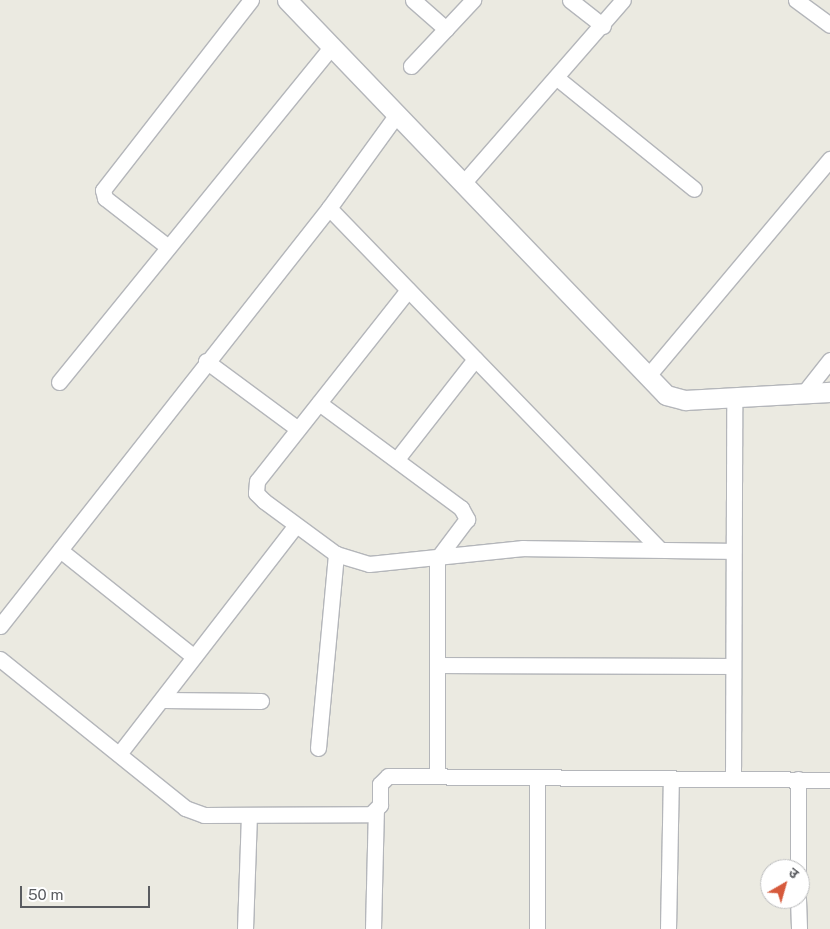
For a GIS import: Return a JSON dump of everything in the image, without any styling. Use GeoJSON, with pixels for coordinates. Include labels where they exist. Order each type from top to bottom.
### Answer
{"type":"FeatureCollection","features":[{"type":"Feature","properties":{"kind":"street"},"geometry":{"type":"LineString","coordinates":[[168,247],[106,198],[104,190],[251,0]]}},
{"type":"Feature","properties":{"kind":"street"},"geometry":{"type":"LineString","coordinates":[[287,0],[464,181],[647,377],[674,399],[734,398],[830,392]]}},
{"type":"Feature","properties":{"kind":"street"},"geometry":{"type":"LineString","coordinates":[[413,0],[446,29]]}},
{"type":"Feature","properties":{"kind":"street"},"geometry":{"type":"LineString","coordinates":[[411,66],[473,0]]}},
{"type":"Feature","properties":{"kind":"street"},"geometry":{"type":"LineString","coordinates":[[570,0],[603,26]]}},
{"type":"Feature","properties":{"kind":"street"},"geometry":{"type":"LineString","coordinates":[[464,181],[558,78],[623,0]]}},
{"type":"Feature","properties":{"kind":"street"},"geometry":{"type":"LineString","coordinates":[[796,0],[830,25]]}},
{"type":"Feature","properties":{"kind":"street"},"geometry":{"type":"LineString","coordinates":[[59,382],[331,47]]}},
{"type":"Feature","properties":{"kind":"street"},"geometry":{"type":"LineString","coordinates":[[558,78],[694,189]]}},
{"type":"Feature","properties":{"kind":"street"},"geometry":{"type":"LineString","coordinates":[[0,626],[206,361],[328,208],[397,114]]}},
{"type":"Feature","properties":{"kind":"street"},"geometry":{"type":"LineString","coordinates":[[647,377],[830,159]]}},
{"type":"Feature","properties":{"kind":"street"},"geometry":{"type":"LineString","coordinates":[[328,208],[658,548]]}},
{"type":"Feature","properties":{"kind":"street"},"geometry":{"type":"LineString","coordinates":[[408,290],[298,429],[256,488],[259,497],[336,554],[369,564],[437,559],[522,548],[658,548],[732,551]]}},
{"type":"Feature","properties":{"kind":"street"},"geometry":{"type":"LineString","coordinates":[[397,459],[474,359]]}},
{"type":"Feature","properties":{"kind":"street"},"geometry":{"type":"LineString","coordinates":[[804,394],[830,360]]}},
{"type":"Feature","properties":{"kind":"street"},"geometry":{"type":"LineString","coordinates":[[206,361],[298,429]]}},
{"type":"Feature","properties":{"kind":"street"},"geometry":{"type":"LineString","coordinates":[[732,778],[734,398]]}},
{"type":"Feature","properties":{"kind":"street"},"geometry":{"type":"LineString","coordinates":[[319,403],[461,508],[467,519],[437,559],[440,665],[437,776]]}},
{"type":"Feature","properties":{"kind":"street"},"geometry":{"type":"LineString","coordinates":[[119,754],[164,700],[296,525]]}},
{"type":"Feature","properties":{"kind":"street"},"geometry":{"type":"LineString","coordinates":[[60,550],[194,658]]}},
{"type":"Feature","properties":{"kind":"street"},"geometry":{"type":"LineString","coordinates":[[318,748],[336,554]]}},
{"type":"Feature","properties":{"kind":"street"},"geometry":{"type":"LineString","coordinates":[[0,659],[193,812],[248,817],[360,816],[376,810]]}},
{"type":"Feature","properties":{"kind":"street"},"geometry":{"type":"LineString","coordinates":[[440,665],[732,666]]}},
{"type":"Feature","properties":{"kind":"street"},"geometry":{"type":"LineString","coordinates":[[164,700],[261,701]]}},
{"type":"Feature","properties":{"kind":"street"},"geometry":{"type":"LineString","coordinates":[[373,929],[376,810],[384,778],[437,776],[830,780]]}},
{"type":"Feature","properties":{"kind":"street"},"geometry":{"type":"LineString","coordinates":[[537,777],[537,929]]}},
{"type":"Feature","properties":{"kind":"street"},"geometry":{"type":"LineString","coordinates":[[668,929],[671,779]]}},
{"type":"Feature","properties":{"kind":"street"},"geometry":{"type":"LineString","coordinates":[[798,779],[798,859]]}},
{"type":"Feature","properties":{"kind":"street"},"geometry":{"type":"LineString","coordinates":[[245,929],[248,817]]}},
{"type":"Feature","properties":{"kind":"street"},"geometry":{"type":"LineString","coordinates":[[798,909],[799,929]]}}]}
